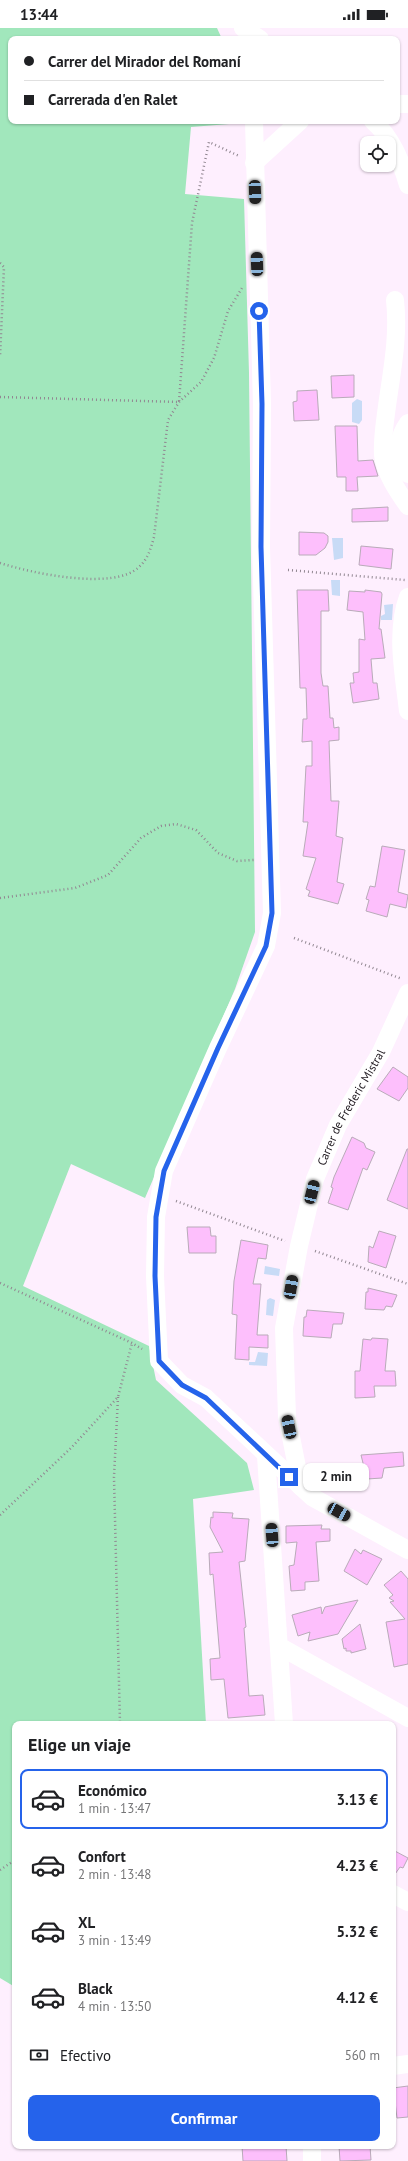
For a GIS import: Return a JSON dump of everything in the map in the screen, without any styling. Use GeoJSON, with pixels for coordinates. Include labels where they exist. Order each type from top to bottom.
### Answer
{"type":"FeatureCollection","features":[{"type":"Feature","properties":{"kind":"street"},"geometry":{"type":"LineString","coordinates":[[254,124],[262,404],[261,547],[272,913],[266,946],[218,1048],[164,1171],[156,1217],[155,1276],[159,1361],[182,1385],[206,1398],[266,1456],[312,1497],[408,1550]]}},
{"type":"Feature","properties":{"kind":"street"},"geometry":{"type":"LineString","coordinates":[[254,163],[297,124]]}},
{"type":"Feature","properties":{"kind":"street"},"geometry":{"type":"LineString","coordinates":[[377,124],[401,161],[408,185]]}},
{"type":"Feature","properties":{"kind":"street"},"geometry":{"type":"LineString","coordinates":[[395,300],[397,321],[396,346],[383,435],[383,456],[388,472],[408,506]]}},
{"type":"Feature","properties":{"kind":"street"},"geometry":{"type":"LineString","coordinates":[[408,423],[402,432],[399,442],[399,453],[408,474]]}},
{"type":"Feature","properties":{"kind":"street"},"geometry":{"type":"LineString","coordinates":[[407,589],[402,626],[403,664],[408,711]]}},
{"type":"Feature","properties":{"kind":"street","name":"Carrer de Frederic Mistral"},"geometry":{"type":"LineString","coordinates":[[301,1487],[287,1417],[284,1328],[299,1246],[315,1179],[338,1124],[381,1052],[408,987]]}},
{"type":"Feature","properties":{"kind":"street"},"geometry":{"type":"LineString","coordinates":[[266,1456],[284,1721]]}},
{"type":"Feature","properties":{"kind":"street"},"geometry":{"type":"LineString","coordinates":[[279,1646],[408,1718]]}},
{"type":"Feature","properties":{"kind":"street"},"geometry":{"type":"LineString","coordinates":[[396,1896],[408,1902]]}},
{"type":"Feature","properties":{"kind":"street"},"geometry":{"type":"LineString","coordinates":[[396,2066],[408,2064]]}},
{"type":"Feature","properties":{"kind":"street"},"geometry":{"type":"LineString","coordinates":[[312,2149],[312,2161]]}},
{"type":"Feature","properties":{"kind":"path"},"geometry":{"type":"LineString","coordinates":[[179,402],[192,223],[209,142],[254,163]]}},
{"type":"Feature","properties":{"kind":"path"},"geometry":{"type":"LineString","coordinates":[[0,263],[4,267],[0,357]]}},
{"type":"Feature","properties":{"kind":"path"},"geometry":{"type":"LineString","coordinates":[[0,563],[22,570],[78,578],[116,579],[139,567],[149,553],[154,537],[168,420],[179,402],[201,382],[214,358],[228,311],[257,264]]}},
{"type":"Feature","properties":{"kind":"path"},"geometry":{"type":"LineString","coordinates":[[0,397],[179,402]]}},
{"type":"Feature","properties":{"kind":"path"},"geometry":{"type":"LineString","coordinates":[[288,570],[407,589]]}},
{"type":"Feature","properties":{"kind":"path"},"geometry":{"type":"LineString","coordinates":[[0,898],[75,888],[108,875],[141,838],[161,826],[176,824],[196,830],[218,853],[237,861],[270,860]]}},
{"type":"Feature","properties":{"kind":"path"},"geometry":{"type":"LineString","coordinates":[[294,938],[408,987]]}},
{"type":"Feature","properties":{"kind":"path"},"geometry":{"type":"LineString","coordinates":[[176,1201],[289,1243]]}},
{"type":"Feature","properties":{"kind":"path"},"geometry":{"type":"LineString","coordinates":[[312,1250],[408,1284]]}},
{"type":"Feature","properties":{"kind":"path"},"geometry":{"type":"LineString","coordinates":[[0,1283],[132,1343],[159,1361]]}},
{"type":"Feature","properties":{"kind":"path"},"geometry":{"type":"LineString","coordinates":[[120,1721],[114,1477],[118,1397],[132,1343]]}},
{"type":"Feature","properties":{"kind":"path"},"geometry":{"type":"LineString","coordinates":[[0,1516],[71,1448],[118,1397]]}},
{"type":"Feature","properties":{"kind":"path"},"geometry":{"type":"LineString","coordinates":[[0,1870],[12,1862]]}},
{"type":"Feature","properties":{"kind":"green space"},"geometry":{"type":"Polygon","coordinates":[[[0,28],[217,28],[221,36],[8,36],[8,124],[229,124],[191,127],[185,194],[244,199],[249,373],[255,932],[235,989],[145,1198],[71,1164],[23,1286],[149,1346],[156,1380],[247,1463],[254,1490],[193,1499],[206,1721],[12,1721],[12,1985],[0,1978],[0,28]]]}},
{"type":"Feature","properties":{"kind":"water"},"geometry":{"type":"Polygon","coordinates":[[[357,399],[362,401],[362,420],[359,424],[352,422],[352,403],[357,399]]]}},
{"type":"Feature","properties":{"kind":"water"},"geometry":{"type":"Polygon","coordinates":[[[332,538],[343,538],[343,558],[334,560],[332,538]]]}},
{"type":"Feature","properties":{"kind":"water"},"geometry":{"type":"Polygon","coordinates":[[[331,580],[340,580],[340,596],[332,595],[331,580]]]}},
{"type":"Feature","properties":{"kind":"water"},"geometry":{"type":"Polygon","coordinates":[[[393,604],[392,620],[381,620],[381,616],[385,614],[384,605],[393,604]]]}},
{"type":"Feature","properties":{"kind":"water"},"geometry":{"type":"Polygon","coordinates":[[[265,1266],[280,1269],[279,1276],[264,1274],[265,1266]]]}},
{"type":"Feature","properties":{"kind":"water"},"geometry":{"type":"Polygon","coordinates":[[[270,1298],[275,1300],[273,1316],[266,1315],[267,1300],[270,1298]]]}},
{"type":"Feature","properties":{"kind":"water"},"geometry":{"type":"Polygon","coordinates":[[[258,1352],[268,1353],[267,1366],[249,1365],[249,1362],[255,1362],[258,1352]]]}},
{"type":"Feature","properties":{"kind":"building"},"geometry":{"type":"Polygon","coordinates":[[[354,375],[354,397],[332,398],[331,376],[354,375]]]}},
{"type":"Feature","properties":{"kind":"building"},"geometry":{"type":"Polygon","coordinates":[[[317,390],[319,420],[294,421],[293,402],[297,401],[297,391],[317,390]]]}},
{"type":"Feature","properties":{"kind":"building"},"geometry":{"type":"Polygon","coordinates":[[[335,426],[357,426],[358,461],[373,460],[378,476],[357,477],[358,491],[346,491],[346,477],[337,477],[335,426]]]}},
{"type":"Feature","properties":{"kind":"building"},"geometry":{"type":"Polygon","coordinates":[[[388,507],[388,521],[352,522],[352,509],[388,507]]]}},
{"type":"Feature","properties":{"kind":"building"},"geometry":{"type":"Polygon","coordinates":[[[299,532],[324,533],[328,536],[328,542],[325,548],[316,555],[299,555],[299,532]]]}},
{"type":"Feature","properties":{"kind":"building"},"geometry":{"type":"Polygon","coordinates":[[[361,546],[393,549],[391,569],[359,565],[361,546]]]}},
{"type":"Feature","properties":{"kind":"building"},"geometry":{"type":"Polygon","coordinates":[[[297,590],[328,590],[329,611],[321,611],[321,673],[323,686],[328,686],[330,718],[333,718],[334,728],[339,727],[339,740],[329,741],[331,801],[339,801],[336,836],[343,838],[337,882],[344,884],[338,904],[308,896],[310,891],[306,889],[316,858],[303,856],[308,822],[303,822],[306,766],[312,766],[312,741],[302,742],[303,719],[307,719],[306,688],[300,688],[297,590]]]}},
{"type":"Feature","properties":{"kind":"building"},"geometry":{"type":"Polygon","coordinates":[[[365,590],[381,592],[382,594],[379,629],[381,629],[385,658],[371,659],[373,683],[377,683],[379,699],[353,703],[350,683],[354,683],[353,673],[359,672],[359,639],[365,640],[363,612],[347,610],[349,591],[365,592],[365,590]]]}},
{"type":"Feature","properties":{"kind":"building"},"geometry":{"type":"Polygon","coordinates":[[[382,846],[405,850],[398,892],[408,895],[406,908],[390,904],[387,917],[366,911],[369,900],[366,899],[370,886],[375,887],[382,846]]]}},
{"type":"Feature","properties":{"kind":"building"},"geometry":{"type":"Polygon","coordinates":[[[393,1067],[408,1077],[408,1088],[399,1101],[377,1089],[393,1067]]]}},
{"type":"Feature","properties":{"kind":"building"},"geometry":{"type":"Polygon","coordinates":[[[352,1137],[364,1143],[366,1148],[375,1152],[367,1170],[363,1168],[348,1210],[328,1203],[333,1188],[331,1187],[334,1177],[352,1137]]]}},
{"type":"Feature","properties":{"kind":"building"},"geometry":{"type":"Polygon","coordinates":[[[408,1149],[408,1209],[387,1200],[408,1149]]]}},
{"type":"Feature","properties":{"kind":"building"},"geometry":{"type":"Polygon","coordinates":[[[187,1227],[210,1227],[211,1236],[216,1236],[216,1253],[189,1253],[187,1227]]]}},
{"type":"Feature","properties":{"kind":"building"},"geometry":{"type":"Polygon","coordinates":[[[379,1231],[396,1236],[386,1268],[368,1262],[369,1246],[373,1248],[379,1231]]]}},
{"type":"Feature","properties":{"kind":"building"},"geometry":{"type":"Polygon","coordinates":[[[241,1240],[268,1245],[266,1259],[258,1258],[253,1284],[261,1284],[257,1335],[268,1335],[268,1348],[249,1347],[249,1360],[235,1359],[237,1315],[232,1314],[234,1281],[241,1240]]]}},
{"type":"Feature","properties":{"kind":"building"},"geometry":{"type":"Polygon","coordinates":[[[368,1288],[397,1295],[392,1307],[386,1306],[384,1310],[365,1309],[366,1292],[368,1292],[368,1288]]]}},
{"type":"Feature","properties":{"kind":"building"},"geometry":{"type":"Polygon","coordinates":[[[307,1310],[344,1313],[342,1324],[333,1324],[331,1338],[303,1336],[304,1317],[306,1317],[307,1310]]]}},
{"type":"Feature","properties":{"kind":"building"},"geometry":{"type":"Polygon","coordinates":[[[372,1338],[388,1339],[385,1371],[395,1371],[396,1386],[374,1386],[375,1397],[355,1398],[355,1371],[360,1371],[363,1339],[371,1340],[372,1338]]]}},
{"type":"Feature","properties":{"kind":"building"},"geometry":{"type":"Polygon","coordinates":[[[403,1452],[404,1466],[384,1468],[382,1478],[367,1479],[361,1455],[403,1452]]]}},
{"type":"Feature","properties":{"kind":"building"},"geometry":{"type":"Polygon","coordinates":[[[213,1512],[233,1513],[232,1518],[249,1519],[245,1561],[239,1562],[246,1627],[244,1628],[249,1696],[263,1695],[265,1715],[228,1718],[224,1679],[211,1680],[210,1659],[220,1658],[213,1574],[210,1575],[209,1553],[223,1552],[210,1527],[213,1512]]]}},
{"type":"Feature","properties":{"kind":"building"},"geometry":{"type":"Polygon","coordinates":[[[322,1525],[321,1529],[330,1529],[330,1541],[316,1542],[319,1581],[305,1582],[305,1590],[291,1591],[289,1566],[294,1565],[297,1542],[286,1543],[286,1526],[322,1525]]]}},
{"type":"Feature","properties":{"kind":"building"},"geometry":{"type":"Polygon","coordinates":[[[355,1549],[361,1554],[363,1550],[382,1559],[367,1585],[344,1571],[355,1549]]]}},
{"type":"Feature","properties":{"kind":"building"},"geometry":{"type":"Polygon","coordinates":[[[401,1571],[408,1579],[408,1664],[394,1667],[386,1622],[405,1619],[390,1602],[394,1601],[389,1598],[393,1595],[384,1585],[401,1571]]]}},
{"type":"Feature","properties":{"kind":"building"},"geometry":{"type":"Polygon","coordinates":[[[358,1600],[338,1634],[308,1641],[310,1632],[298,1636],[292,1615],[321,1607],[322,1614],[325,1607],[358,1600]]]}},
{"type":"Feature","properties":{"kind":"building"},"geometry":{"type":"Polygon","coordinates":[[[360,1624],[366,1649],[351,1653],[351,1651],[346,1651],[346,1648],[344,1649],[342,1639],[360,1624]]]}},
{"type":"Feature","properties":{"kind":"building"},"geometry":{"type":"Polygon","coordinates":[[[396,1852],[408,1858],[403,1868],[400,1867],[396,1873],[396,1852]]]}},
{"type":"Feature","properties":{"kind":"building"},"geometry":{"type":"Polygon","coordinates":[[[408,2086],[408,2117],[397,2118],[396,2088],[408,2086]]]}},
{"type":"Feature","properties":{"kind":"building"},"geometry":{"type":"Polygon","coordinates":[[[242,2149],[286,2149],[287,2161],[243,2161],[242,2149]]]}},
{"type":"Feature","properties":{"kind":"building"},"geometry":{"type":"Polygon","coordinates":[[[339,2149],[370,2149],[371,2160],[340,2161],[339,2149]]]}},
{"type":"Feature","properties":{"kind":"route"},"geometry":{"type":"LineString","coordinates":[[259,311],[262,404],[261,547],[272,913],[266,946],[218,1048],[164,1171],[156,1217],[155,1276],[159,1361],[182,1385],[206,1398],[289,1477]]}}]}
